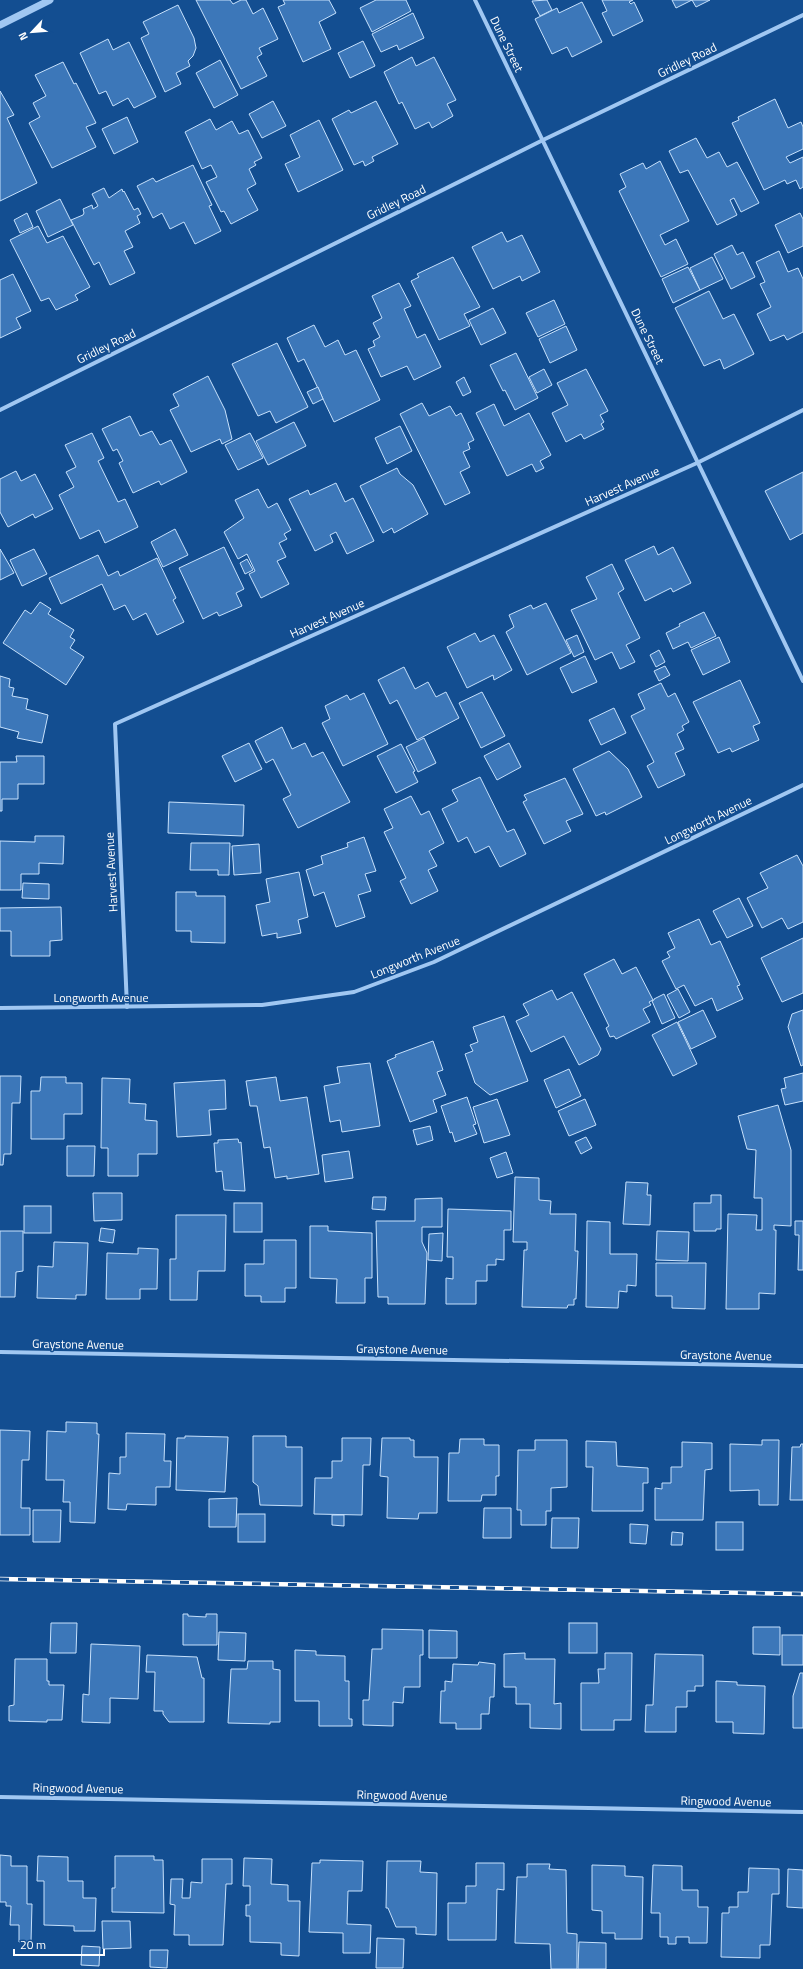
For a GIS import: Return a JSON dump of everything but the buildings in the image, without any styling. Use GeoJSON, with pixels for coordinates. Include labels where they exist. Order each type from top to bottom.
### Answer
{"type":"FeatureCollection","features":[{"type":"Feature","properties":{"kind":"street"},"geometry":{"type":"LineString","coordinates":[[0,25],[50,0]]}},
{"type":"Feature","properties":{"kind":"street","name":"Dune Street"},"geometry":{"type":"LineString","coordinates":[[475,0],[803,681]]}},
{"type":"Feature","properties":{"kind":"street","name":"Gridley Road"},"geometry":{"type":"LineString","coordinates":[[0,410],[543,140],[803,15]]}},
{"type":"Feature","properties":{"kind":"street","name":"Harvest Avenue"},"geometry":{"type":"LineString","coordinates":[[127,1007],[115,724],[697,463],[803,410]]}},
{"type":"Feature","properties":{"kind":"street","name":"Longworth Avenue"},"geometry":{"type":"LineString","coordinates":[[0,1008],[262,1005],[354,992],[434,962],[803,785]]}},
{"type":"Feature","properties":{"kind":"street","name":"Graystone Avenue"},"geometry":{"type":"LineString","coordinates":[[0,1352],[803,1366]]}},
{"type":"Feature","properties":{"kind":"street","name":"Ringwood Avenue"},"geometry":{"type":"LineString","coordinates":[[0,1797],[803,1812]]}},
{"type":"Feature","properties":{"kind":"railway"},"geometry":{"type":"LineString","coordinates":[[0,1579],[803,1594]]}}]}
